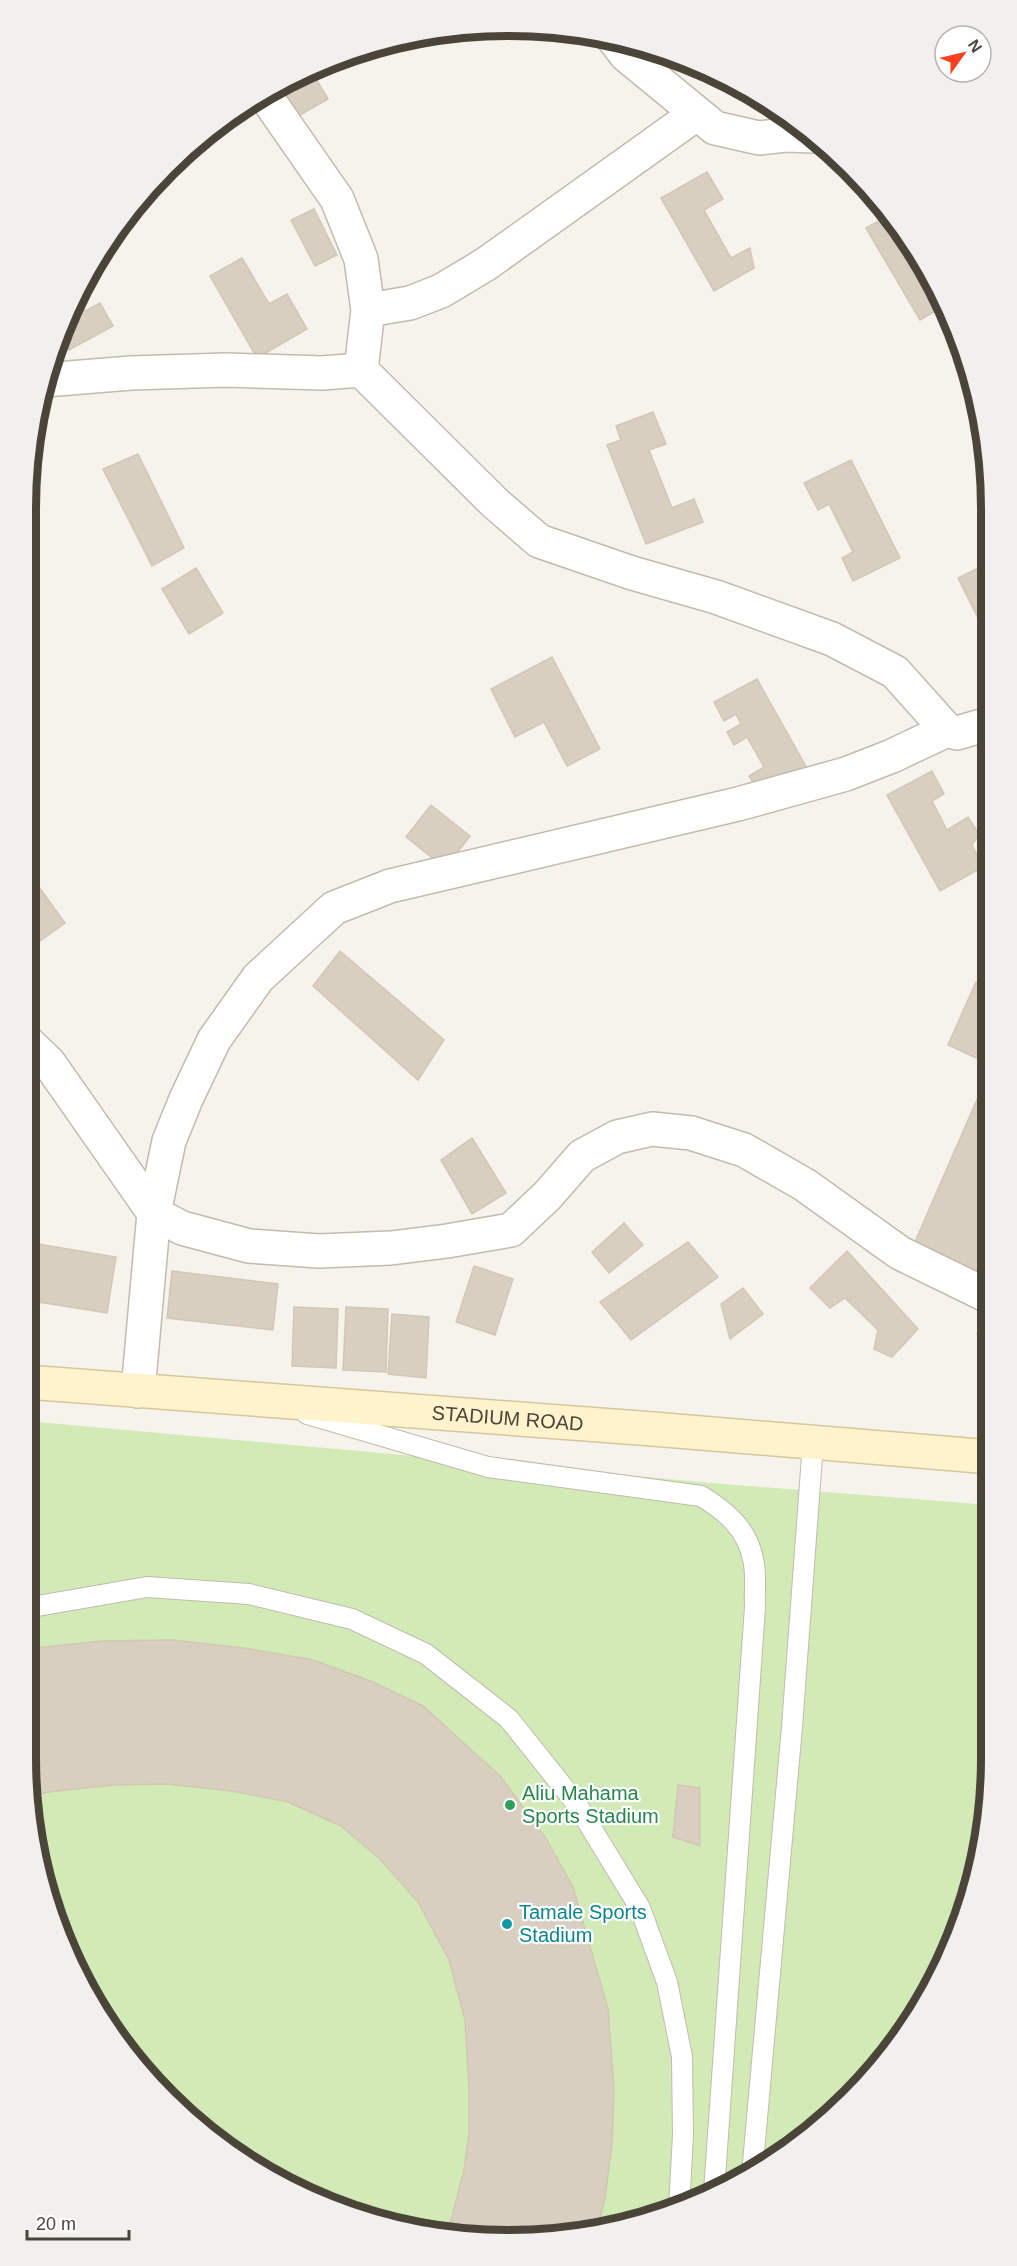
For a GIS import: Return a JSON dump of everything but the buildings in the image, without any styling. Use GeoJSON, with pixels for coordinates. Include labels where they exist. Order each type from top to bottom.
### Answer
{"type":"FeatureCollection","features":[{"type":"Feature","properties":{"kind":"main road","name":"STADIUM ROAD"},"geometry":{"type":"LineString","coordinates":[[36,1383],[981,1456]]}},
{"type":"Feature","properties":{"kind":"street"},"geometry":{"type":"LineString","coordinates":[[622,50],[715,128],[759,138],[798,135]]}},
{"type":"Feature","properties":{"kind":"street"},"geometry":{"type":"LineString","coordinates":[[269,101],[337,200],[361,259],[368,310],[361,370]]}},
{"type":"Feature","properties":{"kind":"street"},"geometry":{"type":"LineString","coordinates":[[368,310],[410,303],[441,291],[477,269],[696,114]]}},
{"type":"Feature","properties":{"kind":"street"},"geometry":{"type":"LineString","coordinates":[[54,380],[131,373],[226,370],[322,373],[361,370],[495,503],[539,541],[632,573],[716,597],[832,639],[896,672],[947,730],[957,733],[981,726]]}},
{"type":"Feature","properties":{"kind":"street"},"geometry":{"type":"LineString","coordinates":[[138,1391],[154,1213],[169,1141],[186,1099],[214,1040],[258,978],[334,908],[390,886],[738,804],[835,777],[892,756],[947,730]]}},
{"type":"Feature","properties":{"kind":"street"},"geometry":{"type":"LineString","coordinates":[[36,1051],[49,1063],[154,1213],[182,1228],[249,1246],[319,1251],[391,1248],[511,1230],[547,1196],[582,1156],[617,1137],[652,1129],[691,1133],[744,1150],[805,1185],[900,1253],[981,1292]]}},
{"type":"Feature","properties":{"kind":"lane"},"geometry":{"type":"LineString","coordinates":[[256,1400],[488,1467],[701,1496],[723,1509],[737,1524],[754,1560],[755,1607],[715,2182]]}},
{"type":"Feature","properties":{"kind":"lane"},"geometry":{"type":"LineString","coordinates":[[753,2162],[792,1727],[813,1443]]}},
{"type":"Feature","properties":{"kind":"lane"},"geometry":{"type":"LineString","coordinates":[[36,1606],[147,1587],[249,1594],[352,1619],[426,1654],[508,1719],[576,1803],[640,1908],[667,1982],[682,2057],[683,2135],[680,2198]]}},
{"type":"Feature","properties":{"kind":"green space","name":"Aliu Mahama Sports Stadium"},"geometry":{"type":"Polygon","coordinates":[[[36,1422],[723,1484],[981,1504],[981,1758],[977,1819],[972,1850],[956,1909],[932,1966],[901,2020],[864,2069],[843,2092],[796,2132],[745,2167],[717,2181],[689,2194],[631,2214],[601,2221],[539,2229],[508,2230],[447,2226],[386,2214],[357,2205],[272,2167],[197,2113],[153,2069],[99,1994],[61,1909],[45,1850],[40,1819],[36,1758],[36,1422]]]}},
{"type":"Feature","properties":{"kind":"place","name":"Aliu Mahama Sports Stadium"},"geometry":{"type":"Point","coordinates":[510,1805]}},
{"type":"Feature","properties":{"kind":"place","name":"Tamale Sports Stadium"},"geometry":{"type":"Point","coordinates":[507,1924]}}]}
